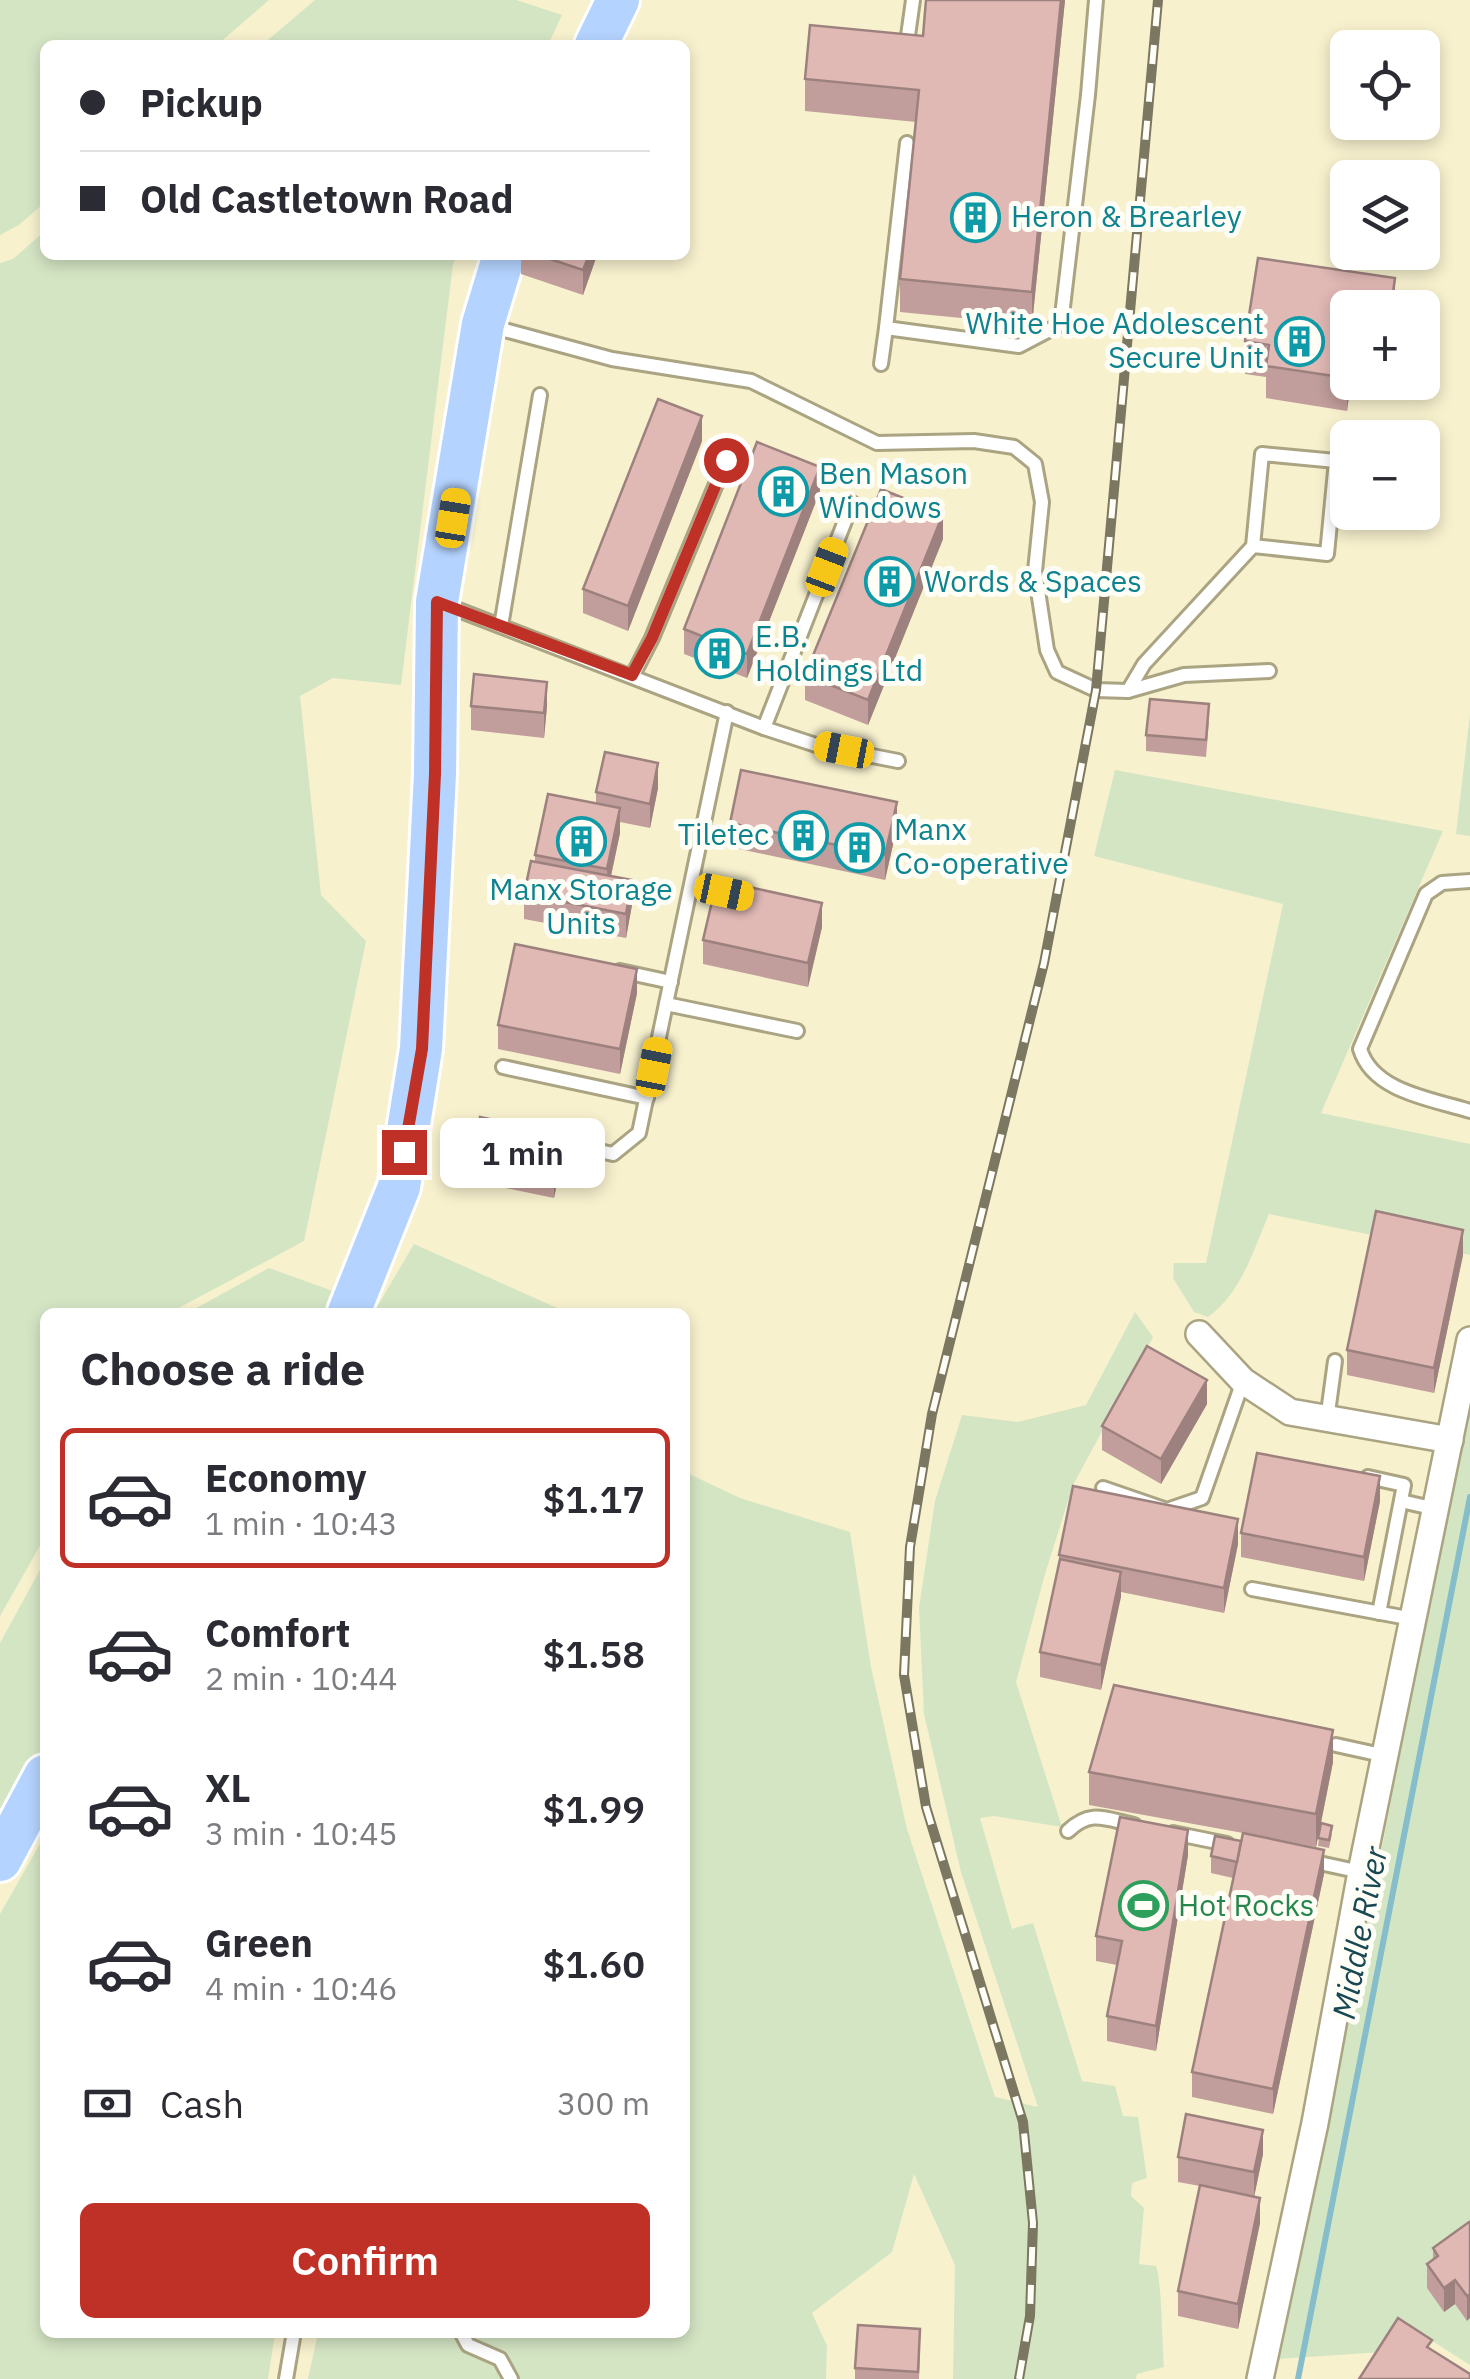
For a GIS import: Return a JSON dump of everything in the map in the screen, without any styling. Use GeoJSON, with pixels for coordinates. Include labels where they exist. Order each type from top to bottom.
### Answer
{"type":"FeatureCollection","features":[{"type":"Feature","properties":{"kind":"highway"},"geometry":{"type":"LineString","coordinates":[[598,40],[617,2]]}},
{"type":"Feature","properties":{"kind":"highway"},"geometry":{"type":"LineString","coordinates":[[351,1308],[398,1186],[422,1049],[435,774],[437,602],[482,324],[502,260]]}},
{"type":"Feature","properties":{"kind":"highway"},"geometry":{"type":"LineString","coordinates":[[0,1860],[40,1785]]}},
{"type":"Feature","properties":{"kind":"street"},"geometry":{"type":"LineString","coordinates":[[1199,1334],[1243,1382],[1290,1412],[1450,1440]]}},
{"type":"Feature","properties":{"kind":"street"},"geometry":{"type":"LineString","coordinates":[[1260,2379],[1315,2123],[1361,1872],[1470,1340]]}},
{"type":"Feature","properties":{"kind":"lane"},"geometry":{"type":"LineString","coordinates":[[906,43],[913,0]]}},
{"type":"Feature","properties":{"kind":"lane"},"geometry":{"type":"LineString","coordinates":[[886,328],[1019,346],[1061,324],[1096,0]]}},
{"type":"Feature","properties":{"kind":"lane"},"geometry":{"type":"LineString","coordinates":[[881,364],[907,143]]}},
{"type":"Feature","properties":{"kind":"lane"},"geometry":{"type":"LineString","coordinates":[[482,324],[612,358],[750,381],[877,443],[974,442],[1014,447],[1035,464],[1042,502],[1035,572],[1047,650],[1057,672],[1096,690],[1128,691],[1184,675],[1270,671]]}},
{"type":"Feature","properties":{"kind":"lane"},"geometry":{"type":"LineString","coordinates":[[500,626],[540,395]]}},
{"type":"Feature","properties":{"kind":"lane"},"geometry":{"type":"LineString","coordinates":[[1128,691],[1144,664],[1253,546],[1262,454],[1336,461],[1326,554],[1253,546]]}},
{"type":"Feature","properties":{"kind":"lane"},"geometry":{"type":"LineString","coordinates":[[632,675],[652,638],[726,460]]}},
{"type":"Feature","properties":{"kind":"lane"},"geometry":{"type":"LineString","coordinates":[[764,728],[852,502]]}},
{"type":"Feature","properties":{"kind":"lane"},"geometry":{"type":"LineString","coordinates":[[437,602],[764,728],[816,745],[898,761]]}},
{"type":"Feature","properties":{"kind":"lane"},"geometry":{"type":"LineString","coordinates":[[543,1139],[613,1154],[639,1133],[726,712]]}},
{"type":"Feature","properties":{"kind":"lane"},"geometry":{"type":"LineString","coordinates":[[1470,881],[1442,882],[1426,894],[1360,1049],[1365,1064],[1379,1078],[1470,1111]]}},
{"type":"Feature","properties":{"kind":"lane"},"geometry":{"type":"LineString","coordinates":[[691,886],[748,897]]}},
{"type":"Feature","properties":{"kind":"lane"},"geometry":{"type":"LineString","coordinates":[[614,970],[671,982]]}},
{"type":"Feature","properties":{"kind":"lane"},"geometry":{"type":"LineString","coordinates":[[666,1004],[797,1030]]}},
{"type":"Feature","properties":{"kind":"lane"},"geometry":{"type":"LineString","coordinates":[[502,1067],[647,1098]]}},
{"type":"Feature","properties":{"kind":"lane"},"geometry":{"type":"LineString","coordinates":[[1327,1420],[1334,1362]]}},
{"type":"Feature","properties":{"kind":"lane"},"geometry":{"type":"LineString","coordinates":[[1103,1488],[1167,1510],[1202,1498],[1243,1382]]}},
{"type":"Feature","properties":{"kind":"lane"},"geometry":{"type":"LineString","coordinates":[[1346,1473],[1404,1484],[1379,1613]]}},
{"type":"Feature","properties":{"kind":"lane"},"geometry":{"type":"LineString","coordinates":[[1401,1501],[1436,1509]]}},
{"type":"Feature","properties":{"kind":"lane"},"geometry":{"type":"LineString","coordinates":[[1252,1588],[1413,1620]]}},
{"type":"Feature","properties":{"kind":"lane"},"geometry":{"type":"LineString","coordinates":[[1336,1745],[1386,1756]]}},
{"type":"Feature","properties":{"kind":"lane"},"geometry":{"type":"LineString","coordinates":[[1068,1831],[1081,1819],[1098,1817],[1248,1849]]}},
{"type":"Feature","properties":{"kind":"lane"},"geometry":{"type":"LineString","coordinates":[[1286,1856],[1361,1872]]}},
{"type":"Feature","properties":{"kind":"lane"},"geometry":{"type":"LineString","coordinates":[[286,2379],[293,2338]]}},
{"type":"Feature","properties":{"kind":"lane"},"geometry":{"type":"LineString","coordinates":[[464,2338],[468,2345],[500,2358],[512,2379]]}},
{"type":"Feature","properties":{"kind":"green space"},"geometry":{"type":"Polygon","coordinates":[[[0,0],[269,0],[223,40],[40,40],[40,206],[0,235],[0,0]]]}},
{"type":"Feature","properties":{"kind":"green space"},"geometry":{"type":"Polygon","coordinates":[[[315,0],[516,0],[562,15],[550,40],[268,40],[315,0]]]}},
{"type":"Feature","properties":{"kind":"green space"},"geometry":{"type":"Polygon","coordinates":[[[40,235],[40,260],[455,260],[401,685],[333,678],[300,696],[321,895],[366,941],[304,1241],[178,1308],[40,1308],[40,1546],[0,1616],[0,263],[13,259],[40,235]]]}},
{"type":"Feature","properties":{"kind":"green space"},"geometry":{"type":"Polygon","coordinates":[[[1470,714],[1470,836],[1456,834],[1470,714]]]}},
{"type":"Feature","properties":{"kind":"green space"},"geometry":{"type":"Polygon","coordinates":[[[1115,770],[1443,831],[1321,1113],[1470,1144],[1470,1255],[1269,1214],[1230,1296],[1208,1317],[1194,1312],[1173,1278],[1174,1263],[1206,1263],[1283,904],[1094,856],[1115,770]]]}},
{"type":"Feature","properties":{"kind":"green space"},"geometry":{"type":"Polygon","coordinates":[[[414,1244],[557,1308],[376,1308],[414,1244]]]}},
{"type":"Feature","properties":{"kind":"green space"},"geometry":{"type":"Polygon","coordinates":[[[269,1268],[344,1295],[336,1308],[196,1308],[269,1268]]]}},
{"type":"Feature","properties":{"kind":"green space"},"geometry":{"type":"Polygon","coordinates":[[[1135,1312],[1153,1337],[1073,1485],[1016,1682],[1062,1827],[994,1816],[980,1818],[1012,1929],[1033,1923],[1082,2081],[1115,2086],[1123,2116],[1138,2117],[1147,2178],[1132,2183],[1131,2196],[1144,2208],[1139,2264],[1156,2266],[1158,2274],[1164,2367],[1137,2374],[1136,2379],[953,2379],[955,2265],[914,2174],[892,2252],[812,2313],[827,2346],[826,2379],[308,2379],[317,2338],[690,2338],[690,1474],[740,1498],[850,1532],[871,1667],[907,1829],[995,2097],[1038,2107],[961,1872],[924,1714],[919,1608],[935,1501],[962,1415],[1018,1422],[1086,1405],[1135,1312]]]}},
{"type":"Feature","properties":{"kind":"green space"},"geometry":{"type":"Polygon","coordinates":[[[1470,1398],[1470,2365],[1434,2342],[1410,2358],[1397,2351],[1278,2359],[1352,1999],[1470,1398]]]}},
{"type":"Feature","properties":{"kind":"green space"},"geometry":{"type":"Polygon","coordinates":[[[40,1570],[40,1760],[0,1828],[0,1643],[40,1570]]]}},
{"type":"Feature","properties":{"kind":"green space"},"geometry":{"type":"Polygon","coordinates":[[[40,1844],[40,2338],[274,2338],[268,2379],[0,2379],[0,1914],[40,1844]]]}},
{"type":"Feature","properties":{"kind":"building","name":"Heron & Brearley"},"geometry":{"type":"Polygon","coordinates":[[[926,0],[1061,0],[1032,292],[900,279],[919,90],[805,79],[810,25],[923,36],[926,0]]]}},
{"type":"Feature","properties":{"kind":"building"},"geometry":{"type":"Polygon","coordinates":[[[1258,258],[1395,278],[1393,290],[1330,290],[1330,375],[1266,366],[1269,345],[1245,341],[1258,258]]]}},
{"type":"Feature","properties":{"kind":"building"},"geometry":{"type":"Polygon","coordinates":[[[553,260],[587,260],[583,270],[553,260]]]}},
{"type":"Feature","properties":{"kind":"building"},"geometry":{"type":"Polygon","coordinates":[[[658,399],[702,416],[628,606],[583,589],[658,399]]]}},
{"type":"Feature","properties":{"kind":"building"},"geometry":{"type":"Polygon","coordinates":[[[757,442],[820,467],[747,654],[684,629],[757,442]]]}},
{"type":"Feature","properties":{"kind":"building"},"geometry":{"type":"Polygon","coordinates":[[[881,489],[943,514],[868,700],[805,675],[881,489]]]}},
{"type":"Feature","properties":{"kind":"building"},"geometry":{"type":"Polygon","coordinates":[[[474,674],[547,682],[544,713],[471,706],[474,674]]]}},
{"type":"Feature","properties":{"kind":"building"},"geometry":{"type":"Polygon","coordinates":[[[1150,699],[1209,704],[1206,740],[1146,735],[1150,699]]]}},
{"type":"Feature","properties":{"kind":"building"},"geometry":{"type":"Polygon","coordinates":[[[605,752],[658,763],[650,804],[596,792],[605,752]]]}},
{"type":"Feature","properties":{"kind":"building"},"geometry":{"type":"Polygon","coordinates":[[[741,770],[897,802],[885,855],[730,823],[741,770]]]}},
{"type":"Feature","properties":{"kind":"building"},"geometry":{"type":"Polygon","coordinates":[[[548,794],[620,808],[607,869],[535,855],[548,794]]]}},
{"type":"Feature","properties":{"kind":"building"},"geometry":{"type":"Polygon","coordinates":[[[531,861],[632,880],[626,914],[524,894],[531,861]]]}},
{"type":"Feature","properties":{"kind":"building"},"geometry":{"type":"Polygon","coordinates":[[[717,880],[822,903],[808,963],[703,940],[717,880]]]}},
{"type":"Feature","properties":{"kind":"building"},"geometry":{"type":"Polygon","coordinates":[[[515,944],[637,969],[620,1049],[498,1025],[515,944]]]}},
{"type":"Feature","properties":{"kind":"building"},"geometry":{"type":"Polygon","coordinates":[[[480,1117],[562,1134],[554,1173],[472,1157],[480,1117]]]}},
{"type":"Feature","properties":{"kind":"building"},"geometry":{"type":"Polygon","coordinates":[[[1376,1211],[1463,1230],[1434,1368],[1347,1350],[1376,1211]]]}},
{"type":"Feature","properties":{"kind":"building"},"geometry":{"type":"Polygon","coordinates":[[[1147,1346],[1207,1380],[1161,1459],[1102,1426],[1147,1346]]]}},
{"type":"Feature","properties":{"kind":"building"},"geometry":{"type":"Polygon","coordinates":[[[1257,1453],[1380,1476],[1364,1557],[1241,1533],[1257,1453]]]}},
{"type":"Feature","properties":{"kind":"building"},"geometry":{"type":"Polygon","coordinates":[[[1073,1486],[1238,1519],[1224,1588],[1059,1555],[1073,1486]]]}},
{"type":"Feature","properties":{"kind":"building"},"geometry":{"type":"Polygon","coordinates":[[[1060,1559],[1121,1572],[1101,1665],[1040,1652],[1060,1559]]]}},
{"type":"Feature","properties":{"kind":"building"},"geometry":{"type":"Polygon","coordinates":[[[1114,1685],[1333,1730],[1316,1814],[1089,1772],[1114,1685]]]}},
{"type":"Feature","properties":{"kind":"building"},"geometry":{"type":"Polygon","coordinates":[[[1120,1817],[1188,1830],[1156,2026],[1107,2016],[1122,1941],[1096,1936],[1120,1817]]]}},
{"type":"Feature","properties":{"kind":"building"},"geometry":{"type":"Polygon","coordinates":[[[1321,1823],[1332,1826],[1329,1840],[1318,1838],[1321,1823]]]}},
{"type":"Feature","properties":{"kind":"building"},"geometry":{"type":"Polygon","coordinates":[[[1243,1833],[1324,1850],[1273,2089],[1192,2072],[1243,1833]]]}},
{"type":"Feature","properties":{"kind":"building"},"geometry":{"type":"Polygon","coordinates":[[[1215,1836],[1241,1841],[1237,1862],[1211,1856],[1215,1836]]]}},
{"type":"Feature","properties":{"kind":"building"},"geometry":{"type":"Polygon","coordinates":[[[1186,2114],[1263,2130],[1254,2172],[1178,2157],[1186,2114]]]}},
{"type":"Feature","properties":{"kind":"building"},"geometry":{"type":"Polygon","coordinates":[[[1200,2185],[1260,2198],[1238,2304],[1178,2291],[1200,2185]]]}},
{"type":"Feature","properties":{"kind":"building"},"geometry":{"type":"Polygon","coordinates":[[[1469,2222],[1467,2296],[1455,2280],[1444,2288],[1427,2264],[1438,2256],[1433,2248],[1469,2222]]]}},
{"type":"Feature","properties":{"kind":"building"},"geometry":{"type":"Polygon","coordinates":[[[1398,2318],[1432,2340],[1427,2347],[1470,2374],[1470,2379],[1359,2379],[1398,2318]]]}},
{"type":"Feature","properties":{"kind":"building"},"geometry":{"type":"Polygon","coordinates":[[[858,2325],[920,2329],[918,2372],[855,2368],[858,2325]]]}},
{"type":"Feature","properties":{"kind":"waterway","name":"Middle River"},"geometry":{"type":"LineString","coordinates":[[1298,2379],[1470,1497]]}},
{"type":"Feature","properties":{"kind":"railway"},"geometry":{"type":"LineString","coordinates":[[1019,2379],[1030,2316],[1033,2223],[1023,2122],[926,1807],[904,1675],[910,1547],[932,1414],[1044,963],[1096,690],[1158,0]]}},
{"type":"Feature","properties":{"kind":"place","name":"Heron & Brearley"},"geometry":{"type":"Point","coordinates":[976,217]}},
{"type":"Feature","properties":{"kind":"place","name":"White Hoe Adolescent Secure Unit"},"geometry":{"type":"Point","coordinates":[1299,341]}},
{"type":"Feature","properties":{"kind":"place","name":"Ben Mason Windows"},"geometry":{"type":"Point","coordinates":[784,491]}},
{"type":"Feature","properties":{"kind":"place","name":"Words & Spaces"},"geometry":{"type":"Point","coordinates":[889,582]}},
{"type":"Feature","properties":{"kind":"place","name":"E.B. Holdings Ltd"},"geometry":{"type":"Point","coordinates":[720,654]}},
{"type":"Feature","properties":{"kind":"place","name":"Tiletec"},"geometry":{"type":"Point","coordinates":[804,835]}},
{"type":"Feature","properties":{"kind":"place","name":"Manx Storage Units"},"geometry":{"type":"Point","coordinates":[581,841]}},
{"type":"Feature","properties":{"kind":"place","name":"Manx Co-operative"},"geometry":{"type":"Point","coordinates":[859,847]}},
{"type":"Feature","properties":{"kind":"place","name":"Hot Rocks"},"geometry":{"type":"Point","coordinates":[1143,1906]}},
{"type":"Feature","properties":{"kind":"route"},"geometry":{"type":"LineString","coordinates":[[404,1152],[422,1049],[435,774],[437,602],[632,675],[652,638],[726,460]]}}]}
